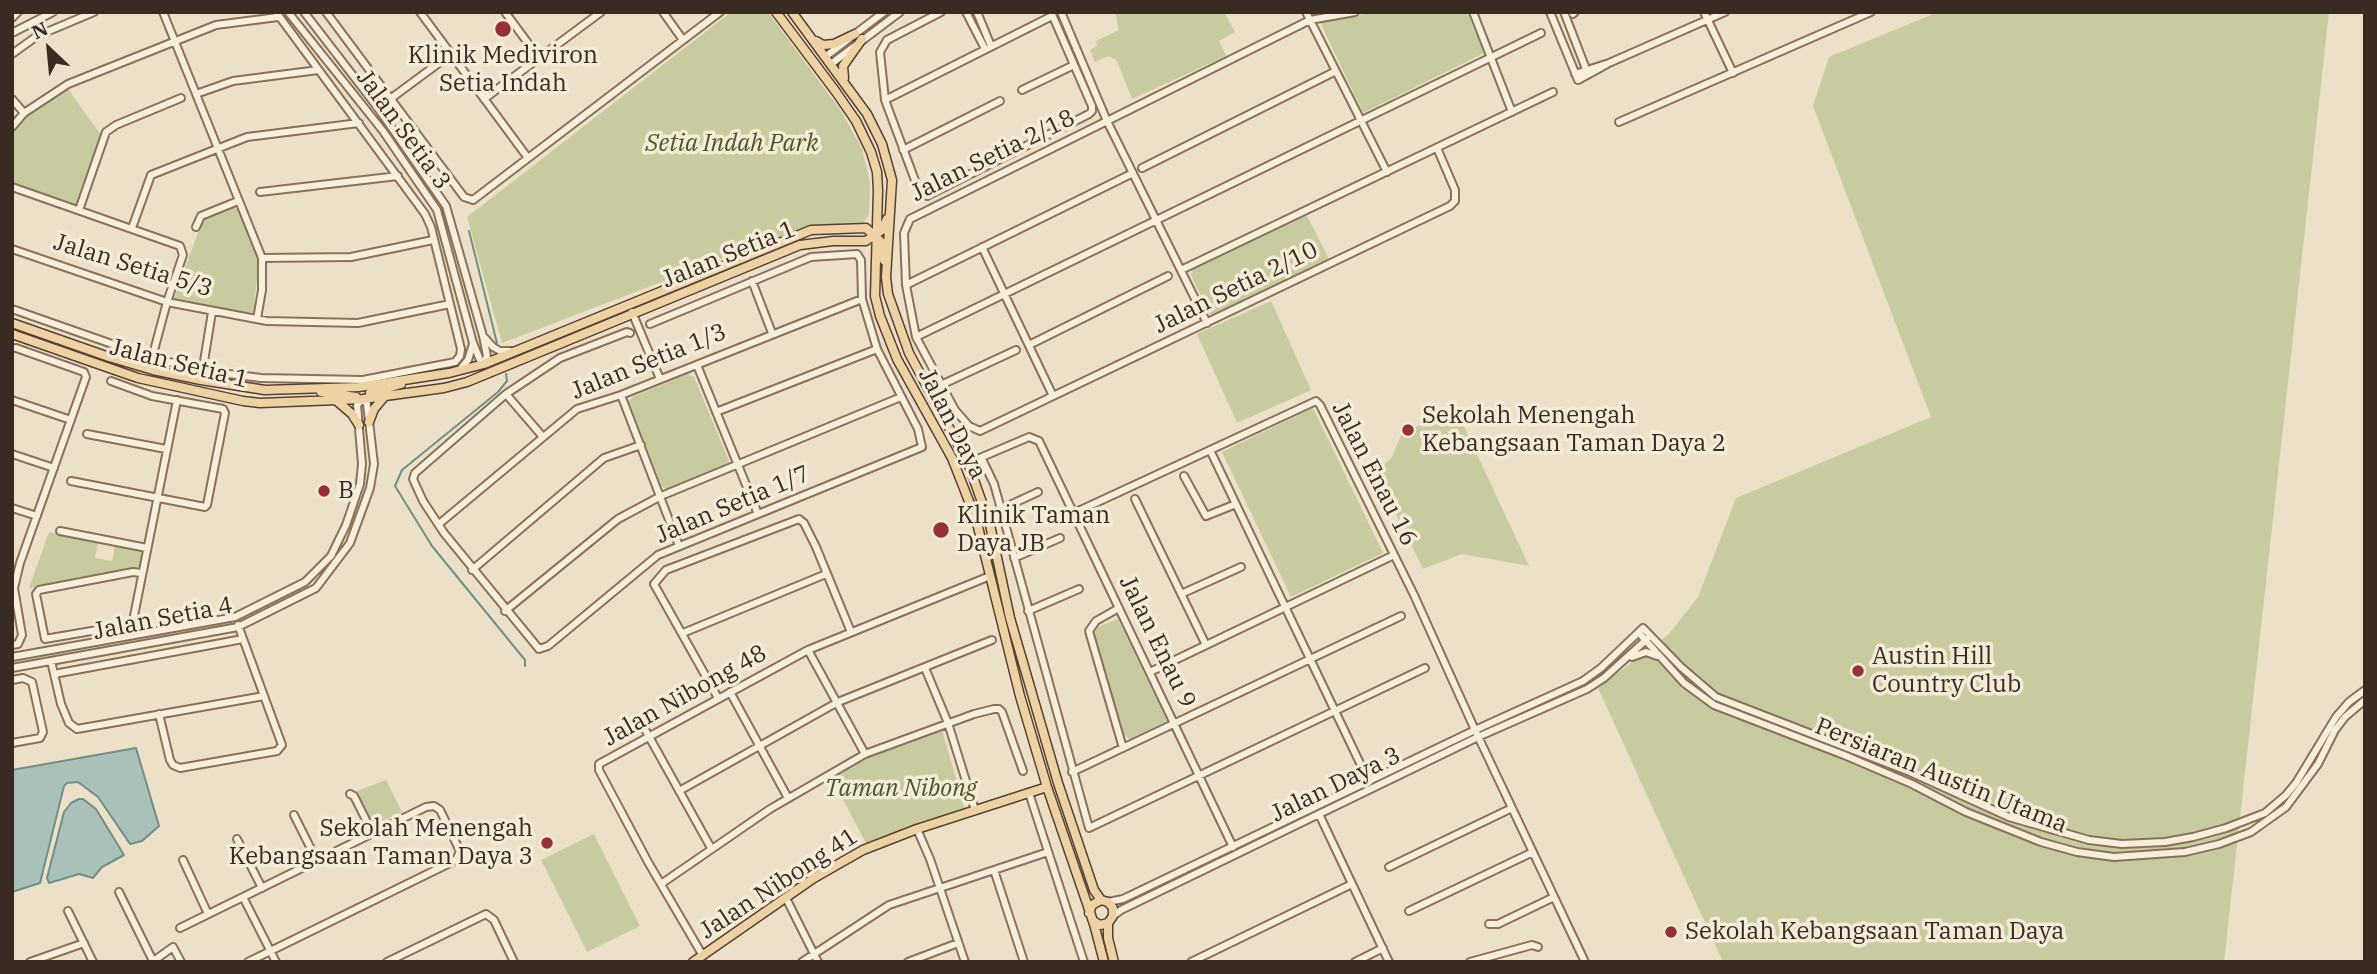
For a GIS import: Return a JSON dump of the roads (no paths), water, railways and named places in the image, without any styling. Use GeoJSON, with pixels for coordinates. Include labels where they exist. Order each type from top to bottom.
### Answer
{"type":"FeatureCollection","features":[{"type":"Feature","properties":{"kind":"main road","name":"Jalan Daya"},"geometry":{"type":"LineString","coordinates":[[776,12],[856,121],[871,152],[877,172],[876,296],[880,316],[897,359],[953,458],[976,519],[1020,696],[1104,962]]}},
{"type":"Feature","properties":{"kind":"main road","name":"Jalan Daya"},"geometry":{"type":"LineString","coordinates":[[792,12],[826,61],[848,86],[867,114],[882,144],[892,180],[886,277],[888,295],[909,353],[968,463],[989,524],[1010,618],[1058,783],[1094,890],[1105,901]]}},
{"type":"Feature","properties":{"kind":"main road"},"geometry":{"type":"LineString","coordinates":[[806,31],[823,45],[859,37]]}},
{"type":"Feature","properties":{"kind":"main road"},"geometry":{"type":"LineString","coordinates":[[848,86],[842,66],[859,37]]}},
{"type":"Feature","properties":{"kind":"main road"},"geometry":{"type":"LineString","coordinates":[[804,49],[816,60],[826,61],[836,92]]}},
{"type":"Feature","properties":{"kind":"main road"},"geometry":{"type":"LineString","coordinates":[[886,277],[881,242],[876,236],[886,223],[891,203]]}},
{"type":"Feature","properties":{"kind":"main road"},"geometry":{"type":"LineString","coordinates":[[854,228],[870,223],[878,204]]}},
{"type":"Feature","properties":{"kind":"main road","name":"Jalan Setia 1"},"geometry":{"type":"LineString","coordinates":[[12,323],[109,357],[201,380],[265,390],[359,387],[455,372],[484,364],[811,230],[866,228],[876,236],[866,241],[800,245],[633,316],[467,382],[444,388],[363,399],[260,403],[178,388],[138,378],[12,334]]}},
{"type":"Feature","properties":{"kind":"main road"},"geometry":{"type":"LineString","coordinates":[[854,241],[867,248],[876,264]]}},
{"type":"Feature","properties":{"kind":"main road"},"geometry":{"type":"LineString","coordinates":[[444,388],[477,374],[484,364],[497,366],[540,351]]}},
{"type":"Feature","properties":{"kind":"main road"},"geometry":{"type":"LineString","coordinates":[[301,388],[363,399],[369,393],[413,379]]}},
{"type":"Feature","properties":{"kind":"main road"},"geometry":{"type":"LineString","coordinates":[[178,388],[190,387],[201,380],[206,391],[223,396]]}},
{"type":"Feature","properties":{"kind":"main road"},"geometry":{"type":"LineString","coordinates":[[369,422],[374,409],[385,396]]}},
{"type":"Feature","properties":{"kind":"main road"},"geometry":{"type":"LineString","coordinates":[[337,401],[352,414],[359,425]]}},
{"type":"Feature","properties":{"kind":"main road","name":"Jalan Nibong 41"},"geometry":{"type":"LineString","coordinates":[[693,962],[814,878],[863,850],[917,829],[1047,787]]}},
{"type":"Feature","properties":{"kind":"main road"},"geometry":{"type":"LineString","coordinates":[[1111,920],[1100,925],[1091,917],[1092,905],[1105,901],[1113,908],[1111,920],[1108,938],[1114,962]]}},
{"type":"Feature","properties":{"kind":"street"},"geometry":{"type":"LineString","coordinates":[[12,18],[18,12]]}},
{"type":"Feature","properties":{"kind":"street"},"geometry":{"type":"LineString","coordinates":[[12,33],[40,15],[53,12]]}},
{"type":"Feature","properties":{"kind":"street"},"geometry":{"type":"LineString","coordinates":[[12,54],[37,36],[94,12]]}},
{"type":"Feature","properties":{"kind":"street"},"geometry":{"type":"LineString","coordinates":[[163,12],[262,258],[262,290],[257,319]]}},
{"type":"Feature","properties":{"kind":"street","name":"Jalan Setia 3"},"geometry":{"type":"LineString","coordinates":[[288,12],[383,131],[437,210],[473,342],[484,364],[487,356],[483,336],[446,206],[378,108],[304,12]]}},
{"type":"Feature","properties":{"kind":"street"},"geometry":{"type":"LineString","coordinates":[[326,12],[464,197],[473,200],[720,12]]}},
{"type":"Feature","properties":{"kind":"street"},"geometry":{"type":"LineString","coordinates":[[420,12],[528,158]]}},
{"type":"Feature","properties":{"kind":"street"},"geometry":{"type":"LineString","coordinates":[[505,12],[539,58]]}},
{"type":"Feature","properties":{"kind":"street"},"geometry":{"type":"LineString","coordinates":[[484,99],[601,12]]}},
{"type":"Feature","properties":{"kind":"street"},"geometry":{"type":"LineString","coordinates":[[663,12],[683,40]]}},
{"type":"Feature","properties":{"kind":"street"},"geometry":{"type":"LineString","coordinates":[[859,37],[884,12]]}},
{"type":"Feature","properties":{"kind":"street"},"geometry":{"type":"LineString","coordinates":[[826,61],[900,12]]}},
{"type":"Feature","properties":{"kind":"street"},"geometry":{"type":"LineString","coordinates":[[885,100],[1051,14],[1092,106],[1091,111],[928,196],[923,195],[919,191],[885,100],[880,52],[887,40],[941,12]]}},
{"type":"Feature","properties":{"kind":"street"},"geometry":{"type":"LineString","coordinates":[[966,12],[988,47]]}},
{"type":"Feature","properties":{"kind":"street"},"geometry":{"type":"LineString","coordinates":[[977,12],[988,47]]}},
{"type":"Feature","properties":{"kind":"street"},"geometry":{"type":"LineString","coordinates":[[1061,12],[1107,121],[1207,323]]}},
{"type":"Feature","properties":{"kind":"street"},"geometry":{"type":"LineString","coordinates":[[1306,12],[1387,172]]}},
{"type":"Feature","properties":{"kind":"street"},"geometry":{"type":"LineString","coordinates":[[1107,121],[1310,20],[1355,12]]}},
{"type":"Feature","properties":{"kind":"street"},"geometry":{"type":"LineString","coordinates":[[1473,12],[1512,112]]}},
{"type":"Feature","properties":{"kind":"street"},"geometry":{"type":"LineString","coordinates":[[1550,12],[1576,77],[1725,12]]}},
{"type":"Feature","properties":{"kind":"street"},"geometry":{"type":"LineString","coordinates":[[1564,12],[1587,72]]}},
{"type":"Feature","properties":{"kind":"street"},"geometry":{"type":"LineString","coordinates":[[1704,12],[1733,73]]}},
{"type":"Feature","properties":{"kind":"street"},"geometry":{"type":"LineString","coordinates":[[1619,122],[1871,12]]}},
{"type":"Feature","properties":{"kind":"street"},"geometry":{"type":"LineString","coordinates":[[12,127],[24,113],[68,84],[216,25],[277,15],[425,214],[450,304],[461,349],[460,356],[455,362],[363,380],[261,378],[213,372]]}},
{"type":"Feature","properties":{"kind":"street"},"geometry":{"type":"LineString","coordinates":[[916,337],[1541,33]]}},
{"type":"Feature","properties":{"kind":"street"},"geometry":{"type":"LineString","coordinates":[[378,108],[451,54]]}},
{"type":"Feature","properties":{"kind":"street"},"geometry":{"type":"LineString","coordinates":[[1023,90],[1074,65]]}},
{"type":"Feature","properties":{"kind":"street"},"geometry":{"type":"LineString","coordinates":[[196,94],[233,81],[318,70]]}},
{"type":"Feature","properties":{"kind":"street"},"geometry":{"type":"LineString","coordinates":[[1142,168],[1336,71]]}},
{"type":"Feature","properties":{"kind":"street"},"geometry":{"type":"LineString","coordinates":[[1181,270],[1553,92]]}},
{"type":"Feature","properties":{"kind":"street"},"geometry":{"type":"LineString","coordinates":[[79,209],[106,132],[116,125],[181,98]]}},
{"type":"Feature","properties":{"kind":"street"},"geometry":{"type":"LineString","coordinates":[[12,99],[24,113]]}},
{"type":"Feature","properties":{"kind":"street"},"geometry":{"type":"LineString","coordinates":[[358,99],[378,108]]}},
{"type":"Feature","properties":{"kind":"street"},"geometry":{"type":"LineString","coordinates":[[903,150],[1000,101]]}},
{"type":"Feature","properties":{"kind":"street"},"geometry":{"type":"LineString","coordinates":[[378,108],[383,131]]}},
{"type":"Feature","properties":{"kind":"street","name":"Jalan Setia 2/18"},"geometry":{"type":"LineString","coordinates":[[981,431],[969,426],[955,410],[916,337],[906,285],[904,233],[910,219],[1107,121]]}},
{"type":"Feature","properties":{"kind":"street"},"geometry":{"type":"LineString","coordinates":[[132,228],[151,175],[247,137],[359,123]]}},
{"type":"Feature","properties":{"kind":"street","name":"Jalan Setia 2/10"},"geometry":{"type":"LineString","coordinates":[[981,431],[1450,206],[1455,201],[1455,190],[1437,148]]}},
{"type":"Feature","properties":{"kind":"street"},"geometry":{"type":"LineString","coordinates":[[906,285],[1133,173]]}},
{"type":"Feature","properties":{"kind":"street"},"geometry":{"type":"LineString","coordinates":[[260,192],[398,176]]}},
{"type":"Feature","properties":{"kind":"street"},"geometry":{"type":"LineString","coordinates":[[12,187],[180,246],[183,251],[152,358]]}},
{"type":"Feature","properties":{"kind":"street"},"geometry":{"type":"LineString","coordinates":[[196,227],[201,216],[238,201]]}},
{"type":"Feature","properties":{"kind":"street"},"geometry":{"type":"LineString","coordinates":[[262,258],[351,257],[433,240]]}},
{"type":"Feature","properties":{"kind":"street"},"geometry":{"type":"LineString","coordinates":[[982,247],[1053,396]]}},
{"type":"Feature","properties":{"kind":"street","name":"Jalan Setia 5/3"},"geometry":{"type":"LineString","coordinates":[[12,249],[167,302],[257,319],[358,323],[450,304]]}},
{"type":"Feature","properties":{"kind":"street","name":"Jalan Setia 1/7"},"geometry":{"type":"LineString","coordinates":[[630,333],[560,358],[506,394],[415,473],[414,485],[472,570],[534,646],[544,649],[659,555],[922,447],[918,429],[877,349],[862,299],[861,260],[857,254],[811,257],[752,281]]}},
{"type":"Feature","properties":{"kind":"street"},"geometry":{"type":"LineString","coordinates":[[1029,345],[1168,276]]}},
{"type":"Feature","properties":{"kind":"street"},"geometry":{"type":"LineString","coordinates":[[650,324],[752,281],[772,333]]}},
{"type":"Feature","properties":{"kind":"street","name":"Jalan Setia 1/3"},"geometry":{"type":"LineString","coordinates":[[439,524],[577,409],[621,395],[862,299]]}},
{"type":"Feature","properties":{"kind":"street"},"geometry":{"type":"LineString","coordinates":[[628,304],[660,379]]}},
{"type":"Feature","properties":{"kind":"street"},"geometry":{"type":"LineString","coordinates":[[12,309],[152,358],[191,367]]}},
{"type":"Feature","properties":{"kind":"street"},"geometry":{"type":"LineString","coordinates":[[201,380],[212,312]]}},
{"type":"Feature","properties":{"kind":"street"},"geometry":{"type":"LineString","coordinates":[[483,336],[500,351],[519,348]]}},
{"type":"Feature","properties":{"kind":"street"},"geometry":{"type":"LineString","coordinates":[[455,372],[466,365],[473,342]]}},
{"type":"Feature","properties":{"kind":"street"},"geometry":{"type":"LineString","coordinates":[[12,645],[21,640],[14,584],[86,373],[16,348]]}},
{"type":"Feature","properties":{"kind":"street"},"geometry":{"type":"LineString","coordinates":[[716,412],[877,349]]}},
{"type":"Feature","properties":{"kind":"street"},"geometry":{"type":"LineString","coordinates":[[941,386],[1016,350]]}},
{"type":"Feature","properties":{"kind":"street"},"geometry":{"type":"LineString","coordinates":[[697,365],[758,514]]}},
{"type":"Feature","properties":{"kind":"street"},"geometry":{"type":"LineString","coordinates":[[71,481],[205,507],[207,505],[225,411],[221,407],[152,396],[111,382]]}},
{"type":"Feature","properties":{"kind":"street"},"geometry":{"type":"LineString","coordinates":[[506,394],[543,437]]}},
{"type":"Feature","properties":{"kind":"street"},"geometry":{"type":"LineString","coordinates":[[621,395],[679,546]]}},
{"type":"Feature","properties":{"kind":"street"},"geometry":{"type":"LineString","coordinates":[[505,611],[618,519],[661,496],[901,397]]}},
{"type":"Feature","properties":{"kind":"street","name":"Jalan Setia 4"},"geometry":{"type":"LineString","coordinates":[[12,657],[235,617],[304,582],[331,556],[346,525],[360,484],[362,464],[357,405],[363,399],[367,404],[374,473],[350,543],[340,560],[316,588],[238,627],[12,668]]}},
{"type":"Feature","properties":{"kind":"street"},"geometry":{"type":"LineString","coordinates":[[12,400],[71,421]]}},
{"type":"Feature","properties":{"kind":"street"},"geometry":{"type":"LineString","coordinates":[[130,636],[177,400]]}},
{"type":"Feature","properties":{"kind":"street","name":"Jalan Enau 16"},"geometry":{"type":"LineString","coordinates":[[1073,513],[1316,401],[1394,555],[1585,962]]}},
{"type":"Feature","properties":{"kind":"street"},"geometry":{"type":"LineString","coordinates":[[87,433],[166,449]]}},
{"type":"Feature","properties":{"kind":"street","name":"Jalan Enau 9"},"geometry":{"type":"LineString","coordinates":[[968,463],[1028,438],[1039,441],[1237,854]]}},
{"type":"Feature","properties":{"kind":"street"},"geometry":{"type":"LineString","coordinates":[[472,570],[604,458],[641,445]]}},
{"type":"Feature","properties":{"kind":"street"},"geometry":{"type":"LineString","coordinates":[[1210,450],[1334,712],[1373,788]]}},
{"type":"Feature","properties":{"kind":"street"},"geometry":{"type":"LineString","coordinates":[[12,454],[54,468]]}},
{"type":"Feature","properties":{"kind":"street"},"geometry":{"type":"LineString","coordinates":[[982,458],[994,484],[1089,828],[1425,668]]}},
{"type":"Feature","properties":{"kind":"street"},"geometry":{"type":"LineString","coordinates":[[1184,476],[1206,516],[1236,504]]}},
{"type":"Feature","properties":{"kind":"street"},"geometry":{"type":"LineString","coordinates":[[1001,509],[1038,492]]}},
{"type":"Feature","properties":{"kind":"street"},"geometry":{"type":"LineString","coordinates":[[1135,499],[1206,645]]}},
{"type":"Feature","properties":{"kind":"street"},"geometry":{"type":"LineString","coordinates":[[12,508],[37,516]]}},
{"type":"Feature","properties":{"kind":"street"},"geometry":{"type":"LineString","coordinates":[[718,698],[654,584],[666,570],[799,519],[804,523],[851,632]]}},
{"type":"Feature","properties":{"kind":"street"},"geometry":{"type":"LineString","coordinates":[[60,531],[147,548]]}},
{"type":"Feature","properties":{"kind":"street"},"geometry":{"type":"LineString","coordinates":[[1014,558],[1060,538]]}},
{"type":"Feature","properties":{"kind":"street"},"geometry":{"type":"LineString","coordinates":[[1150,673],[1394,555]]}},
{"type":"Feature","properties":{"kind":"street"},"geometry":{"type":"LineString","coordinates":[[12,560],[20,563]]}},
{"type":"Feature","properties":{"kind":"street"},"geometry":{"type":"LineString","coordinates":[[1181,594],[1241,567]]}},
{"type":"Feature","properties":{"kind":"street"},"geometry":{"type":"LineString","coordinates":[[132,624],[45,639],[36,594],[39,590],[133,572],[141,573]]}},
{"type":"Feature","properties":{"kind":"street"},"geometry":{"type":"LineString","coordinates":[[683,633],[826,574]]}},
{"type":"Feature","properties":{"kind":"street","name":"Jalan Nibong 48"},"geometry":{"type":"LineString","coordinates":[[703,956],[598,768],[601,763],[808,650],[990,576]]}},
{"type":"Feature","properties":{"kind":"street"},"geometry":{"type":"LineString","coordinates":[[1028,611],[1079,589]]}},
{"type":"Feature","properties":{"kind":"street"},"geometry":{"type":"LineString","coordinates":[[1119,608],[1097,621],[1089,631],[1122,748]]}},
{"type":"Feature","properties":{"kind":"street"},"geometry":{"type":"LineString","coordinates":[[1072,772],[1401,616]]}},
{"type":"Feature","properties":{"kind":"street"},"geometry":{"type":"LineString","coordinates":[[159,713],[170,760],[180,768],[277,751],[282,745],[235,617]]}},
{"type":"Feature","properties":{"kind":"street","name":"Jalan Daya 3"},"geometry":{"type":"LineString","coordinates":[[1105,901],[1123,899],[1368,780],[1574,685],[1591,676],[1641,631]]}},
{"type":"Feature","properties":{"kind":"street","name":"Persiaran Austin Utama"},"geometry":{"type":"LineString","coordinates":[[1641,631],[1716,697],[1910,772],[2009,817],[2089,841],[2122,844],[2165,842],[2193,837],[2227,828],[2265,813],[2296,783],[2336,717],[2349,702],[2365,691]]}},
{"type":"Feature","properties":{"kind":"street","name":"Jalan Daya 3"},"geometry":{"type":"LineString","coordinates":[[1111,920],[1121,910],[1318,814],[1478,737],[1578,693],[1595,684],[1649,638]]}},
{"type":"Feature","properties":{"kind":"street","name":"Persiaran Austin Utama"},"geometry":{"type":"LineString","coordinates":[[1649,638],[1662,659],[1684,683],[1714,705],[1844,755],[2029,838],[2077,852],[2114,856],[2185,852],[2219,844],[2251,832],[2286,807],[2318,764],[2335,730],[2345,717],[2365,701]]}},
{"type":"Feature","properties":{"kind":"street"},"geometry":{"type":"LineString","coordinates":[[54,674],[243,639]]}},
{"type":"Feature","properties":{"kind":"street"},"geometry":{"type":"LineString","coordinates":[[679,791],[838,702],[992,640]]}},
{"type":"Feature","properties":{"kind":"street"},"geometry":{"type":"LineString","coordinates":[[808,650],[865,754]]}},
{"type":"Feature","properties":{"kind":"street"},"geometry":{"type":"LineString","coordinates":[[1624,660],[1646,652],[1662,659]]}},
{"type":"Feature","properties":{"kind":"street"},"geometry":{"type":"LineString","coordinates":[[51,661],[69,723],[77,729],[264,696]]}},
{"type":"Feature","properties":{"kind":"street"},"geometry":{"type":"LineString","coordinates":[[925,668],[948,723],[975,810]]}},
{"type":"Feature","properties":{"kind":"street"},"geometry":{"type":"LineString","coordinates":[[12,680],[28,679],[32,682],[44,732],[40,738],[12,743]]}},
{"type":"Feature","properties":{"kind":"street"},"geometry":{"type":"LineString","coordinates":[[730,692],[788,799]]}},
{"type":"Feature","properties":{"kind":"street"},"geometry":{"type":"LineString","coordinates":[[661,884],[711,848],[865,754],[948,723],[999,709],[1023,771]]}},
{"type":"Feature","properties":{"kind":"street"},"geometry":{"type":"LineString","coordinates":[[642,724],[711,848]]}},
{"type":"Feature","properties":{"kind":"street"},"geometry":{"type":"LineString","coordinates":[[1029,793],[1084,962]]}},
{"type":"Feature","properties":{"kind":"street"},"geometry":{"type":"LineString","coordinates":[[350,794],[354,796],[373,834]]}},
{"type":"Feature","properties":{"kind":"street"},"geometry":{"type":"LineString","coordinates":[[180,928],[426,807],[438,808],[460,851],[456,860],[248,962]]}},
{"type":"Feature","properties":{"kind":"street"},"geometry":{"type":"LineString","coordinates":[[1389,867],[1512,808]]}},
{"type":"Feature","properties":{"kind":"street"},"geometry":{"type":"LineString","coordinates":[[1318,814],[1389,962]]}},
{"type":"Feature","properties":{"kind":"street"},"geometry":{"type":"LineString","coordinates":[[294,815],[317,861]]}},
{"type":"Feature","properties":{"kind":"street"},"geometry":{"type":"LineString","coordinates":[[917,829],[965,962]]}},
{"type":"Feature","properties":{"kind":"street"},"geometry":{"type":"LineString","coordinates":[[237,839],[262,888]]}},
{"type":"Feature","properties":{"kind":"street"},"geometry":{"type":"LineString","coordinates":[[802,962],[889,905],[1048,852]]}},
{"type":"Feature","properties":{"kind":"street"},"geometry":{"type":"LineString","coordinates":[[1409,911],[1533,852]]}},
{"type":"Feature","properties":{"kind":"street"},"geometry":{"type":"LineString","coordinates":[[183,860],[208,914]]}},
{"type":"Feature","properties":{"kind":"street"},"geometry":{"type":"LineString","coordinates":[[994,870],[1024,962]]}},
{"type":"Feature","properties":{"kind":"street"},"geometry":{"type":"LineString","coordinates":[[1191,962],[1352,884]]}},
{"type":"Feature","properties":{"kind":"street"},"geometry":{"type":"LineString","coordinates":[[119,892],[153,962],[173,947],[181,962]]}},
{"type":"Feature","properties":{"kind":"street"},"geometry":{"type":"LineString","coordinates":[[243,897],[276,962]]}},
{"type":"Feature","properties":{"kind":"street"},"geometry":{"type":"LineString","coordinates":[[1489,924],[1498,924],[1554,897]]}},
{"type":"Feature","properties":{"kind":"street"},"geometry":{"type":"LineString","coordinates":[[786,898],[818,962]]}},
{"type":"Feature","properties":{"kind":"street"},"geometry":{"type":"LineString","coordinates":[[68,911],[93,962]]}},
{"type":"Feature","properties":{"kind":"street"},"geometry":{"type":"LineString","coordinates":[[387,962],[482,915],[494,920],[514,962]]}},
{"type":"Feature","properties":{"kind":"street"},"geometry":{"type":"LineString","coordinates":[[30,962],[84,943]]}},
{"type":"Feature","properties":{"kind":"street"},"geometry":{"type":"LineString","coordinates":[[908,962],[958,943]]}},
{"type":"Feature","properties":{"kind":"street"},"geometry":{"type":"LineString","coordinates":[[1470,962],[1532,945],[1538,947]]}},
{"type":"Feature","properties":{"kind":"street"},"geometry":{"type":"LineString","coordinates":[[1355,962],[1383,948]]}},
{"type":"Feature","properties":{"kind":"water"},"geometry":{"type":"Polygon","coordinates":[[[136,748],[159,826],[142,841],[130,844],[98,797],[78,782],[67,783],[64,786],[40,883],[12,892],[12,770],[136,748]]]}},
{"type":"Feature","properties":{"kind":"water"},"geometry":{"type":"Polygon","coordinates":[[[79,799],[96,809],[124,855],[102,867],[93,878],[79,874],[49,883],[47,878],[64,812],[71,803],[79,799]]]}},
{"type":"Feature","properties":{"kind":"waterway"},"geometry":{"type":"LineString","coordinates":[[469,231],[497,343]]}},
{"type":"Feature","properties":{"kind":"waterway"},"geometry":{"type":"LineString","coordinates":[[506,374],[507,381],[498,392],[402,470],[395,486],[432,546],[525,660],[525,666]]}},
{"type":"Feature","properties":{"kind":"place","name":"Klinik Mediviron Setia Indah"},"geometry":{"type":"Point","coordinates":[503,29]}},
{"type":"Feature","properties":{"kind":"place","name":"Sekolah Menengah Kebangsaan Taman Daya 2"},"geometry":{"type":"Point","coordinates":[1408,430]}},
{"type":"Feature","properties":{"kind":"place","name":"B"},"geometry":{"type":"Point","coordinates":[324,491]}},
{"type":"Feature","properties":{"kind":"place","name":"Klinik Taman Daya JB"},"geometry":{"type":"Point","coordinates":[941,530]}},
{"type":"Feature","properties":{"kind":"place","name":"Austin Hill Country Club"},"geometry":{"type":"Point","coordinates":[1858,671]}},
{"type":"Feature","properties":{"kind":"place","name":"Sekolah Menengah Kebangsaan Taman Daya 3"},"geometry":{"type":"Point","coordinates":[547,843]}},
{"type":"Feature","properties":{"kind":"place","name":"Sekolah Kebangsaan Taman Daya"},"geometry":{"type":"Point","coordinates":[1671,932]}},
{"type":"Feature","properties":{"kind":"park label","name":"Setia Indah Park"},"geometry":{"type":"Point","coordinates":[732,144]}},
{"type":"Feature","properties":{"kind":"park label","name":"Taman Nibong"},"geometry":{"type":"Point","coordinates":[901,789]}}]}
